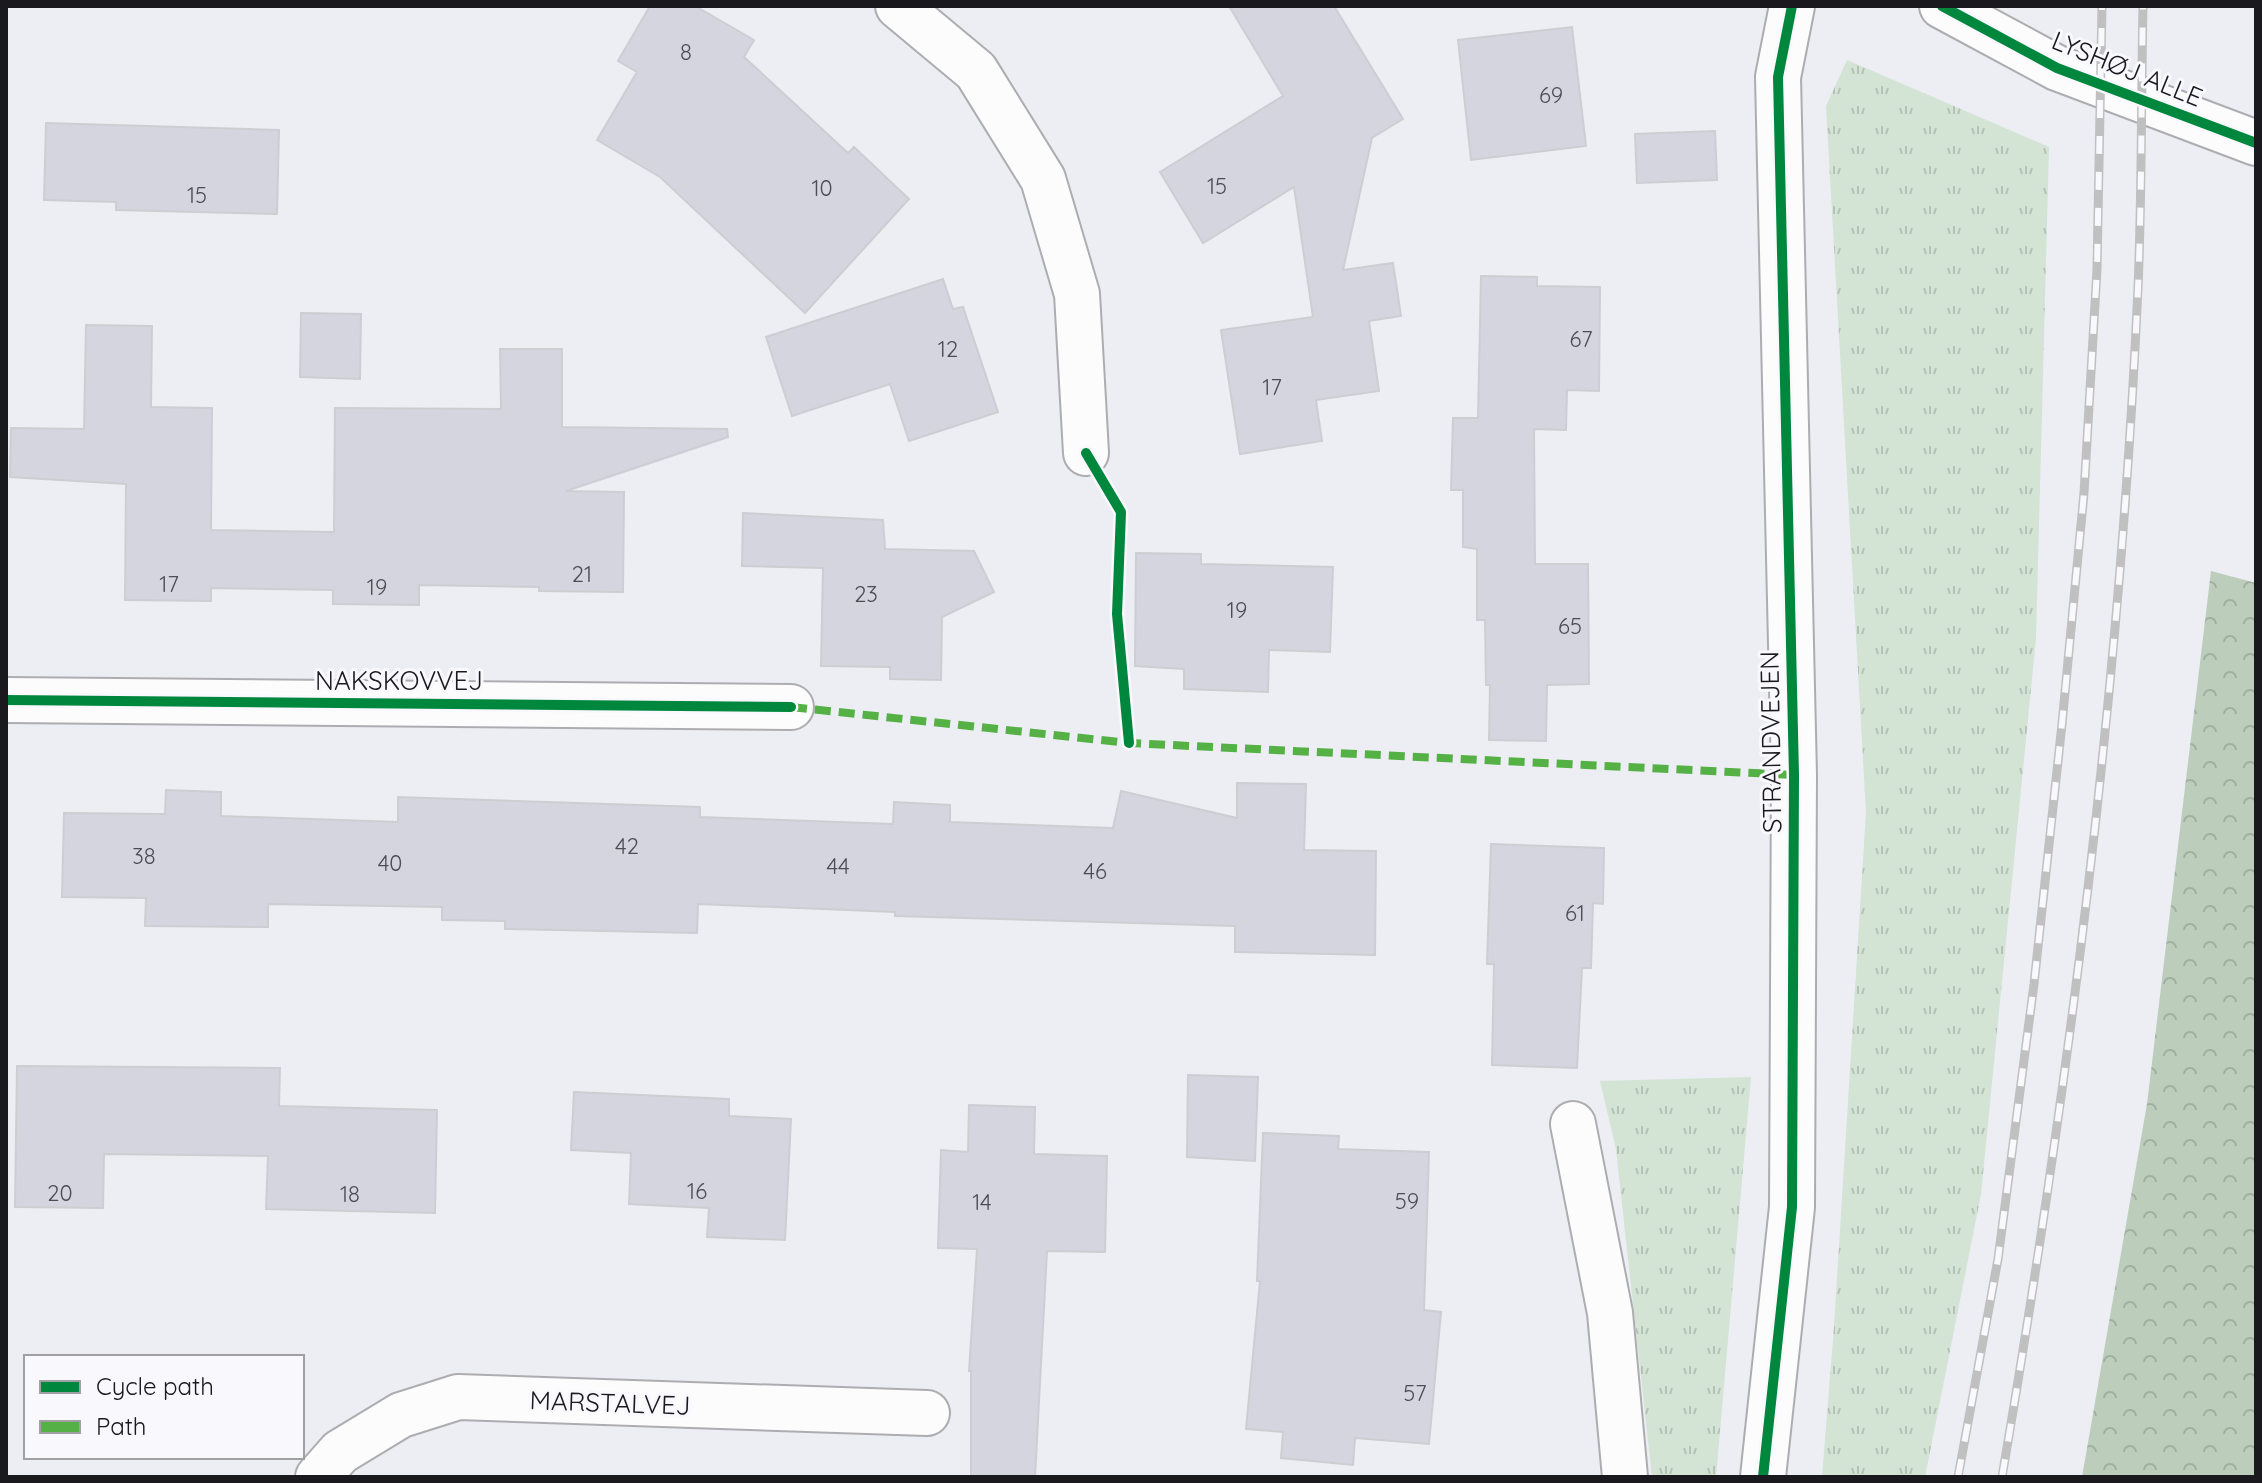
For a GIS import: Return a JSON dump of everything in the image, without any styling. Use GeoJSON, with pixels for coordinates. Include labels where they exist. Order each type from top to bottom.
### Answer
{"type":"FeatureCollection","features":[{"type":"Feature","properties":{"kind":"street"},"geometry":{"type":"LineString","coordinates":[[898,6],[976,71],[1043,179],[1077,294],[1086,453]]}},
{"type":"Feature","properties":{"kind":"street","name":"STRANDVEJEN"},"geometry":{"type":"LineString","coordinates":[[1763,1477],[1792,1207],[1794,775],[1778,77],[1792,6]]}},
{"type":"Feature","properties":{"kind":"street","name":"LYSHØJ ALLE"},"geometry":{"type":"LineString","coordinates":[[1942,6],[2057,68],[2256,143]]}},
{"type":"Feature","properties":{"kind":"street","name":"NAKSKOVVEJ"},"geometry":{"type":"LineString","coordinates":[[6,700],[791,707]]}},
{"type":"Feature","properties":{"kind":"street"},"geometry":{"type":"LineString","coordinates":[[1573,1124],[1610,1313],[1625,1477]]}},
{"type":"Feature","properties":{"kind":"street","name":"MARSTALVEJ"},"geometry":{"type":"LineString","coordinates":[[318,1477],[340,1452],[401,1415],[458,1397],[927,1413]]}},
{"type":"Feature","properties":{"kind":"green space"},"geometry":{"type":"Polygon","coordinates":[[[1847,60],[2049,147],[2036,638],[1981,1194],[1925,1477],[1822,1477],[1866,812],[1826,106],[1847,60]]]}},
{"type":"Feature","properties":{"kind":"green space"},"geometry":{"type":"Polygon","coordinates":[[[2211,571],[2256,583],[2256,1477],[2082,1477],[2147,1104],[2211,571]]]}},
{"type":"Feature","properties":{"kind":"green space"},"geometry":{"type":"Polygon","coordinates":[[[1751,1077],[1716,1477],[1652,1477],[1616,1149],[1600,1081],[1751,1077]]]}},
{"type":"Feature","properties":{"kind":"building"},"geometry":{"type":"Polygon","coordinates":[[[650,6],[695,6],[754,40],[744,57],[848,153],[854,147],[909,199],[805,313],[660,177],[597,140],[637,72],[618,61],[650,6]]]}},
{"type":"Feature","properties":{"kind":"building"},"geometry":{"type":"Polygon","coordinates":[[[1229,6],[1334,6],[1403,119],[1372,138],[1343,270],[1393,263],[1401,316],[1369,321],[1379,391],[1316,400],[1322,441],[1240,454],[1221,330],[1313,317],[1294,187],[1203,243],[1160,172],[1283,96],[1229,6]]]}},
{"type":"Feature","properties":{"kind":"building"},"geometry":{"type":"Polygon","coordinates":[[[1572,27],[1586,146],[1471,160],[1458,40],[1572,27]]]}},
{"type":"Feature","properties":{"kind":"building"},"geometry":{"type":"Polygon","coordinates":[[[46,123],[279,130],[277,214],[116,210],[116,202],[44,200],[46,123]]]}},
{"type":"Feature","properties":{"kind":"building"},"geometry":{"type":"Polygon","coordinates":[[[1715,131],[1717,180],[1637,183],[1635,134],[1715,131]]]}},
{"type":"Feature","properties":{"kind":"building"},"geometry":{"type":"Polygon","coordinates":[[[1481,276],[1537,277],[1537,286],[1600,287],[1599,391],[1567,390],[1566,430],[1534,429],[1535,564],[1588,564],[1589,684],[1547,685],[1546,741],[1489,740],[1490,685],[1486,685],[1485,620],[1477,620],[1477,549],[1463,547],[1463,490],[1451,490],[1453,418],[1478,418],[1481,276]]]}},
{"type":"Feature","properties":{"kind":"building"},"geometry":{"type":"Polygon","coordinates":[[[943,279],[953,309],[963,307],[998,412],[909,441],[890,384],[792,416],[766,337],[943,279]]]}},
{"type":"Feature","properties":{"kind":"building"},"geometry":{"type":"Polygon","coordinates":[[[301,313],[361,314],[360,379],[300,377],[301,313]]]}},
{"type":"Feature","properties":{"kind":"building"},"geometry":{"type":"Polygon","coordinates":[[[86,325],[152,326],[151,407],[212,408],[211,530],[334,532],[335,408],[501,409],[500,349],[562,349],[562,427],[727,429],[728,437],[566,491],[624,492],[623,592],[419,585],[419,605],[333,604],[333,590],[211,588],[211,601],[125,600],[126,484],[10,477],[11,428],[84,429],[86,325]]]}},
{"type":"Feature","properties":{"kind":"building"},"geometry":{"type":"Polygon","coordinates":[[[743,513],[883,520],[885,549],[974,551],[994,592],[942,617],[941,680],[890,679],[890,667],[821,666],[823,568],[742,566],[743,513]]]}},
{"type":"Feature","properties":{"kind":"building"},"geometry":{"type":"Polygon","coordinates":[[[1136,553],[1201,554],[1201,564],[1333,567],[1330,652],[1269,650],[1268,692],[1184,689],[1184,669],[1135,666],[1136,553]]]}},
{"type":"Feature","properties":{"kind":"building"},"geometry":{"type":"Polygon","coordinates":[[[1237,783],[1306,784],[1304,850],[1376,851],[1375,955],[1235,952],[1235,926],[895,916],[895,912],[698,904],[697,933],[505,929],[505,921],[442,920],[442,907],[268,904],[268,927],[145,926],[146,898],[62,897],[64,813],[165,814],[166,790],[221,792],[221,816],[398,822],[398,797],[700,807],[700,817],[893,824],[894,802],[950,805],[950,822],[1113,828],[1121,791],[1237,818],[1237,783]]]}},
{"type":"Feature","properties":{"kind":"building"},"geometry":{"type":"Polygon","coordinates":[[[1491,844],[1604,848],[1603,904],[1593,903],[1591,968],[1582,968],[1577,1068],[1492,1065],[1494,964],[1487,964],[1491,844]]]}},
{"type":"Feature","properties":{"kind":"building"},"geometry":{"type":"Polygon","coordinates":[[[17,1066],[280,1068],[279,1106],[437,1110],[435,1213],[266,1209],[268,1156],[104,1154],[103,1208],[15,1207],[17,1066]]]}},
{"type":"Feature","properties":{"kind":"building"},"geometry":{"type":"Polygon","coordinates":[[[1188,1075],[1258,1077],[1255,1161],[1187,1157],[1188,1075]]]}},
{"type":"Feature","properties":{"kind":"building"},"geometry":{"type":"Polygon","coordinates":[[[574,1092],[729,1099],[729,1116],[791,1119],[785,1240],[707,1237],[709,1208],[629,1204],[631,1153],[571,1150],[574,1092]]]}},
{"type":"Feature","properties":{"kind":"building"},"geometry":{"type":"Polygon","coordinates":[[[969,1105],[1035,1107],[1034,1154],[1107,1156],[1105,1252],[1047,1251],[1035,1477],[971,1477],[969,1371],[977,1249],[938,1248],[941,1150],[968,1152],[969,1105]]]}},
{"type":"Feature","properties":{"kind":"building"},"geometry":{"type":"Polygon","coordinates":[[[1263,1133],[1339,1136],[1338,1149],[1429,1152],[1424,1310],[1441,1312],[1429,1444],[1355,1438],[1353,1465],[1281,1458],[1283,1432],[1246,1429],[1260,1281],[1257,1281],[1263,1133]]]}},
{"type":"Feature","properties":{"kind":"railway"},"geometry":{"type":"LineString","coordinates":[[1958,1477],[1998,1259],[2034,984],[2062,724],[2084,493],[2097,269],[2102,6]]}},
{"type":"Feature","properties":{"kind":"railway"},"geometry":{"type":"LineString","coordinates":[[2002,1477],[2070,1033],[2105,736],[2130,438],[2138,288],[2143,6]]}},
{"type":"Feature","properties":{"kind":"marked path"},"geometry":{"type":"LineString","coordinates":[[791,707],[1129,743],[1794,775]]}},
{"type":"Feature","properties":{"kind":"cycle path"},"geometry":{"type":"LineString","coordinates":[[1763,1477],[1792,1207],[1794,775],[1778,77],[1792,6]]}},
{"type":"Feature","properties":{"kind":"cycle path"},"geometry":{"type":"LineString","coordinates":[[1942,6],[2057,68],[2256,143]]}},
{"type":"Feature","properties":{"kind":"cycle path"},"geometry":{"type":"LineString","coordinates":[[1086,453],[1121,512],[1117,614],[1129,743]]}},
{"type":"Feature","properties":{"kind":"cycle path"},"geometry":{"type":"LineString","coordinates":[[6,700],[791,707]]}}]}
